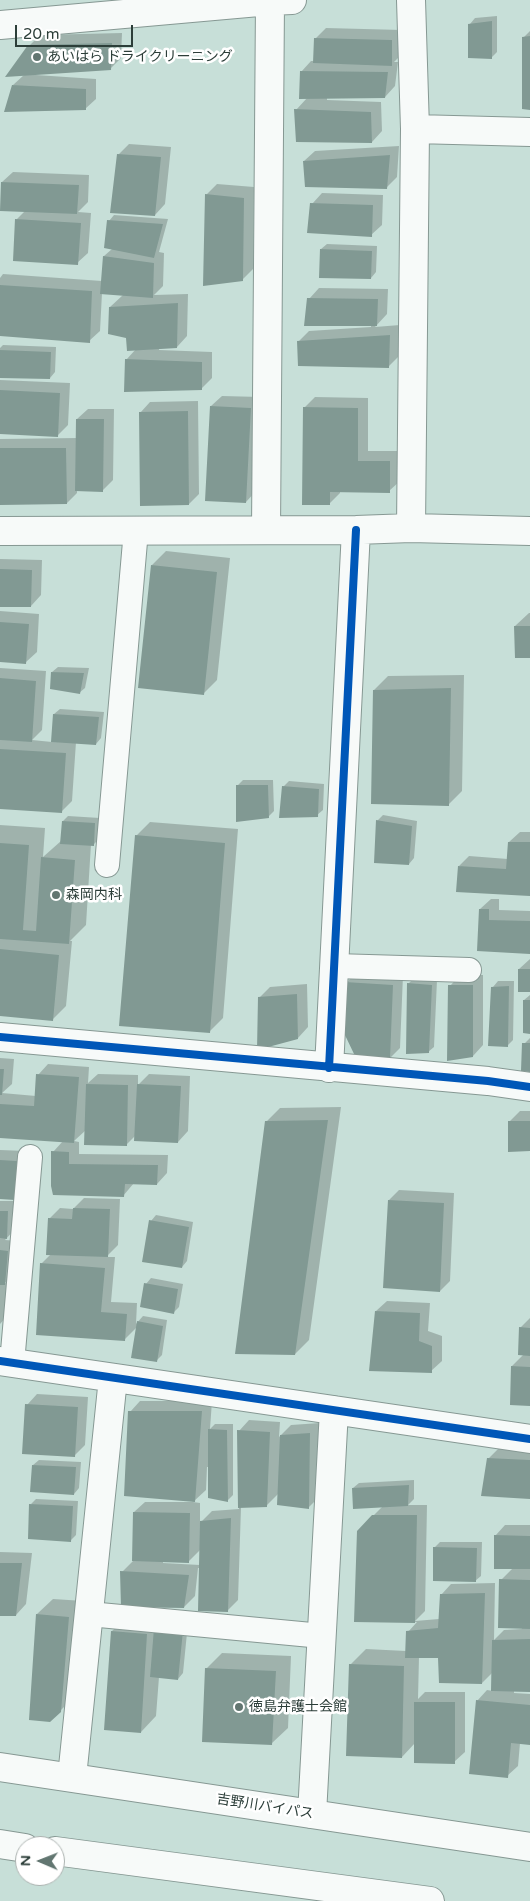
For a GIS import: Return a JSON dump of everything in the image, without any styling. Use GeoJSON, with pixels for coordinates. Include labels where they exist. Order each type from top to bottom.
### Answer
{"type":"FeatureCollection","features":[{"type":"Feature","properties":{"kind":"main road"},"geometry":{"type":"LineString","coordinates":[[266,530],[270,0]]}},
{"type":"Feature","properties":{"kind":"main road"},"geometry":{"type":"LineString","coordinates":[[0,25],[270,0],[292,0]]}},
{"type":"Feature","properties":{"kind":"main road"},"geometry":{"type":"LineString","coordinates":[[410,528],[415,129],[411,0]]}},
{"type":"Feature","properties":{"kind":"main road"},"geometry":{"type":"LineString","coordinates":[[415,129],[530,132]]}},
{"type":"Feature","properties":{"kind":"main road"},"geometry":{"type":"LineString","coordinates":[[0,531],[356,530],[410,528],[530,531]]}},
{"type":"Feature","properties":{"kind":"main road"},"geometry":{"type":"LineString","coordinates":[[329,1068],[356,530]]}},
{"type":"Feature","properties":{"kind":"main road"},"geometry":{"type":"LineString","coordinates":[[0,1037],[488,1081],[530,1087]]}},
{"type":"Feature","properties":{"kind":"main road"},"geometry":{"type":"LineString","coordinates":[[6,1362],[530,1439]]}},
{"type":"Feature","properties":{"kind":"main road"},"geometry":{"type":"LineString","coordinates":[[72,1777],[113,1378]]}},
{"type":"Feature","properties":{"kind":"main road"},"geometry":{"type":"LineString","coordinates":[[312,1814],[334,1410]]}},
{"type":"Feature","properties":{"kind":"main road","name":"吉野川バイパス"},"geometry":{"type":"LineString","coordinates":[[0,1768],[72,1777],[530,1847]]}},
{"type":"Feature","properties":{"kind":"main road"},"geometry":{"type":"LineString","coordinates":[[0,1844],[15,1846]]}},
{"type":"Feature","properties":{"kind":"main road"},"geometry":{"type":"LineString","coordinates":[[65,1852],[430,1901]]}},
{"type":"Feature","properties":{"kind":"lane"},"geometry":{"type":"LineString","coordinates":[[107,865],[136,530]]}},
{"type":"Feature","properties":{"kind":"lane"},"geometry":{"type":"LineString","coordinates":[[335,966],[470,970]]}},
{"type":"Feature","properties":{"kind":"lane"},"geometry":{"type":"LineString","coordinates":[[6,1362],[30,1157]]}},
{"type":"Feature","properties":{"kind":"lane"},"geometry":{"type":"LineString","coordinates":[[89,1614],[322,1636]]}},
{"type":"Feature","properties":{"kind":"building"},"geometry":{"type":"Polygon","coordinates":[[[492,21],[492,59],[468,58],[468,24],[492,21]]]}},
{"type":"Feature","properties":{"kind":"building"},"geometry":{"type":"Polygon","coordinates":[[[530,36],[530,110],[522,109],[522,37],[530,36]]]}},
{"type":"Feature","properties":{"kind":"building"},"geometry":{"type":"Polygon","coordinates":[[[314,38],[392,40],[392,66],[313,63],[314,38]]]}},
{"type":"Feature","properties":{"kind":"building"},"geometry":{"type":"Polygon","coordinates":[[[112,43],[111,70],[5,77],[28,45],[112,43]]]}},
{"type":"Feature","properties":{"kind":"building"},"geometry":{"type":"Polygon","coordinates":[[[300,71],[388,72],[385,98],[299,99],[300,71]]]}},
{"type":"Feature","properties":{"kind":"building"},"geometry":{"type":"Polygon","coordinates":[[[12,85],[86,89],[86,110],[4,112],[12,85]]]}},
{"type":"Feature","properties":{"kind":"building"},"geometry":{"type":"Polygon","coordinates":[[[294,109],[371,112],[372,143],[296,142],[294,109]]]}},
{"type":"Feature","properties":{"kind":"building"},"geometry":{"type":"Polygon","coordinates":[[[117,154],[161,157],[155,216],[110,213],[117,154]]]}},
{"type":"Feature","properties":{"kind":"building"},"geometry":{"type":"Polygon","coordinates":[[[390,155],[387,189],[305,187],[303,161],[390,155]]]}},
{"type":"Feature","properties":{"kind":"building"},"geometry":{"type":"Polygon","coordinates":[[[1,182],[79,185],[77,214],[0,211],[1,182]]]}},
{"type":"Feature","properties":{"kind":"building"},"geometry":{"type":"Polygon","coordinates":[[[205,194],[244,198],[243,281],[203,286],[205,194]]]}},
{"type":"Feature","properties":{"kind":"building"},"geometry":{"type":"Polygon","coordinates":[[[310,203],[373,205],[372,237],[307,233],[310,203]]]}},
{"type":"Feature","properties":{"kind":"building"},"geometry":{"type":"Polygon","coordinates":[[[15,219],[81,223],[78,265],[13,261],[15,219]]]}},
{"type":"Feature","properties":{"kind":"building"},"geometry":{"type":"Polygon","coordinates":[[[107,220],[163,224],[154,258],[104,248],[107,220]]]}},
{"type":"Feature","properties":{"kind":"building"},"geometry":{"type":"Polygon","coordinates":[[[320,249],[372,251],[371,279],[319,278],[320,249]]]}},
{"type":"Feature","properties":{"kind":"building"},"geometry":{"type":"Polygon","coordinates":[[[103,256],[154,263],[153,298],[100,294],[103,256]]]}},
{"type":"Feature","properties":{"kind":"building"},"geometry":{"type":"Polygon","coordinates":[[[0,285],[92,291],[90,343],[0,336],[0,285]]]}},
{"type":"Feature","properties":{"kind":"building"},"geometry":{"type":"Polygon","coordinates":[[[307,298],[378,299],[377,326],[304,326],[307,298]]]}},
{"type":"Feature","properties":{"kind":"building"},"geometry":{"type":"Polygon","coordinates":[[[178,303],[177,348],[127,351],[126,338],[108,334],[109,307],[178,303]]]}},
{"type":"Feature","properties":{"kind":"building"},"geometry":{"type":"Polygon","coordinates":[[[390,335],[389,368],[298,366],[297,341],[390,335]]]}},
{"type":"Feature","properties":{"kind":"building"},"geometry":{"type":"Polygon","coordinates":[[[0,350],[51,352],[50,379],[0,378],[0,350]]]}},
{"type":"Feature","properties":{"kind":"building"},"geometry":{"type":"Polygon","coordinates":[[[125,359],[202,362],[202,390],[124,392],[125,359]]]}},
{"type":"Feature","properties":{"kind":"building"},"geometry":{"type":"Polygon","coordinates":[[[0,390],[60,393],[58,437],[0,434],[0,390]]]}},
{"type":"Feature","properties":{"kind":"building"},"geometry":{"type":"Polygon","coordinates":[[[210,406],[251,408],[246,503],[205,501],[210,406]]]}},
{"type":"Feature","properties":{"kind":"building"},"geometry":{"type":"Polygon","coordinates":[[[303,407],[358,408],[358,461],[390,461],[390,493],[330,492],[330,505],[302,505],[303,407]]]}},
{"type":"Feature","properties":{"kind":"building"},"geometry":{"type":"Polygon","coordinates":[[[188,411],[189,505],[140,506],[139,412],[188,411]]]}},
{"type":"Feature","properties":{"kind":"building"},"geometry":{"type":"Polygon","coordinates":[[[76,419],[104,419],[103,492],[75,491],[76,419]]]}},
{"type":"Feature","properties":{"kind":"building"},"geometry":{"type":"Polygon","coordinates":[[[0,448],[66,448],[67,504],[0,505],[0,448]]]}},
{"type":"Feature","properties":{"kind":"building"},"geometry":{"type":"Polygon","coordinates":[[[151,565],[217,572],[204,695],[138,688],[151,565]]]}},
{"type":"Feature","properties":{"kind":"building"},"geometry":{"type":"Polygon","coordinates":[[[0,569],[32,570],[31,607],[0,607],[0,569]]]}},
{"type":"Feature","properties":{"kind":"building"},"geometry":{"type":"Polygon","coordinates":[[[0,622],[29,624],[26,664],[0,662],[0,622]]]}},
{"type":"Feature","properties":{"kind":"building"},"geometry":{"type":"Polygon","coordinates":[[[514,626],[530,626],[530,658],[515,658],[514,626]]]}},
{"type":"Feature","properties":{"kind":"building"},"geometry":{"type":"Polygon","coordinates":[[[51,672],[84,673],[80,694],[50,689],[51,672]]]}},
{"type":"Feature","properties":{"kind":"building"},"geometry":{"type":"Polygon","coordinates":[[[0,678],[36,681],[32,742],[0,740],[0,678]]]}},
{"type":"Feature","properties":{"kind":"building"},"geometry":{"type":"Polygon","coordinates":[[[451,688],[449,806],[371,804],[373,690],[451,688]]]}},
{"type":"Feature","properties":{"kind":"building"},"geometry":{"type":"Polygon","coordinates":[[[53,714],[99,717],[96,745],[51,742],[53,714]]]}},
{"type":"Feature","properties":{"kind":"building"},"geometry":{"type":"Polygon","coordinates":[[[0,749],[66,753],[62,813],[0,809],[0,749]]]}},
{"type":"Feature","properties":{"kind":"building"},"geometry":{"type":"Polygon","coordinates":[[[236,785],[268,785],[269,818],[236,822],[236,785]]]}},
{"type":"Feature","properties":{"kind":"building"},"geometry":{"type":"Polygon","coordinates":[[[282,786],[319,789],[318,817],[279,818],[282,786]]]}},
{"type":"Feature","properties":{"kind":"building"},"geometry":{"type":"Polygon","coordinates":[[[376,820],[412,826],[409,865],[374,863],[376,820]]]}},
{"type":"Feature","properties":{"kind":"building"},"geometry":{"type":"Polygon","coordinates":[[[62,821],[95,823],[94,846],[60,844],[62,821]]]}},
{"type":"Feature","properties":{"kind":"building"},"geometry":{"type":"Polygon","coordinates":[[[135,835],[225,843],[210,1033],[119,1026],[135,835]]]}},
{"type":"Feature","properties":{"kind":"building"},"geometry":{"type":"Polygon","coordinates":[[[508,842],[530,842],[530,896],[456,892],[458,866],[506,869],[508,842]]]}},
{"type":"Feature","properties":{"kind":"building","name":"森岡内科"},"geometry":{"type":"Polygon","coordinates":[[[0,843],[29,845],[23,930],[36,931],[41,857],[75,860],[69,944],[0,939],[0,843]]]}},
{"type":"Feature","properties":{"kind":"building"},"geometry":{"type":"Polygon","coordinates":[[[479,909],[489,909],[489,920],[530,921],[530,954],[477,951],[479,909]]]}},
{"type":"Feature","properties":{"kind":"building"},"geometry":{"type":"Polygon","coordinates":[[[0,949],[59,955],[53,1021],[0,1016],[0,949]]]}},
{"type":"Feature","properties":{"kind":"building"},"geometry":{"type":"Polygon","coordinates":[[[518,969],[530,969],[530,992],[518,992],[518,969]]]}},
{"type":"Feature","properties":{"kind":"building"},"geometry":{"type":"Polygon","coordinates":[[[345,982],[393,985],[390,1059],[355,1056],[344,1033],[345,982]]]}},
{"type":"Feature","properties":{"kind":"building"},"geometry":{"type":"Polygon","coordinates":[[[407,983],[432,985],[429,1053],[406,1054],[407,983]]]}},
{"type":"Feature","properties":{"kind":"building"},"geometry":{"type":"Polygon","coordinates":[[[448,985],[473,985],[473,1057],[447,1061],[448,985]]]}},
{"type":"Feature","properties":{"kind":"building"},"geometry":{"type":"Polygon","coordinates":[[[509,986],[508,1047],[488,1046],[491,987],[509,986]]]}},
{"type":"Feature","properties":{"kind":"building"},"geometry":{"type":"Polygon","coordinates":[[[297,994],[298,1039],[257,1050],[258,997],[297,994]]]}},
{"type":"Feature","properties":{"kind":"building"},"geometry":{"type":"Polygon","coordinates":[[[523,1000],[530,1000],[530,1034],[523,1033],[523,1000]]]}},
{"type":"Feature","properties":{"kind":"building"},"geometry":{"type":"Polygon","coordinates":[[[522,1043],[530,1043],[530,1072],[521,1071],[522,1043]]]}},
{"type":"Feature","properties":{"kind":"building"},"geometry":{"type":"Polygon","coordinates":[[[0,1069],[4,1069],[2,1095],[0,1095],[0,1069]]]}},
{"type":"Feature","properties":{"kind":"building"},"geometry":{"type":"Polygon","coordinates":[[[36,1074],[79,1077],[74,1143],[0,1138],[0,1104],[34,1106],[36,1074]]]}},
{"type":"Feature","properties":{"kind":"building"},"geometry":{"type":"Polygon","coordinates":[[[86,1084],[128,1085],[127,1146],[84,1145],[86,1084]]]}},
{"type":"Feature","properties":{"kind":"building"},"geometry":{"type":"Polygon","coordinates":[[[137,1084],[181,1086],[178,1143],[134,1141],[137,1084]]]}},
{"type":"Feature","properties":{"kind":"building"},"geometry":{"type":"Polygon","coordinates":[[[328,1120],[295,1355],[235,1354],[265,1121],[328,1120]]]}},
{"type":"Feature","properties":{"kind":"building"},"geometry":{"type":"Polygon","coordinates":[[[508,1121],[530,1121],[530,1151],[508,1152],[508,1121]]]}},
{"type":"Feature","properties":{"kind":"building"},"geometry":{"type":"Polygon","coordinates":[[[51,1151],[69,1152],[69,1164],[158,1165],[157,1185],[125,1184],[124,1197],[53,1195],[51,1186],[51,1151]]]}},
{"type":"Feature","properties":{"kind":"building"},"geometry":{"type":"Polygon","coordinates":[[[0,1160],[17,1161],[15,1200],[0,1199],[0,1160]]]}},
{"type":"Feature","properties":{"kind":"building"},"geometry":{"type":"Polygon","coordinates":[[[388,1200],[444,1203],[440,1292],[383,1288],[388,1200]]]}},
{"type":"Feature","properties":{"kind":"building"},"geometry":{"type":"Polygon","coordinates":[[[73,1208],[110,1209],[108,1257],[46,1255],[48,1218],[72,1219],[73,1208]]]}},
{"type":"Feature","properties":{"kind":"building"},"geometry":{"type":"Polygon","coordinates":[[[0,1211],[8,1211],[7,1239],[0,1238],[0,1211]]]}},
{"type":"Feature","properties":{"kind":"building"},"geometry":{"type":"Polygon","coordinates":[[[149,1220],[189,1227],[182,1268],[142,1262],[149,1220]]]}},
{"type":"Feature","properties":{"kind":"building"},"geometry":{"type":"Polygon","coordinates":[[[0,1250],[8,1251],[5,1285],[0,1285],[0,1250]]]}},
{"type":"Feature","properties":{"kind":"building"},"geometry":{"type":"Polygon","coordinates":[[[40,1263],[105,1268],[101,1312],[127,1314],[125,1341],[36,1335],[40,1263]]]}},
{"type":"Feature","properties":{"kind":"building"},"geometry":{"type":"Polygon","coordinates":[[[144,1283],[178,1289],[174,1314],[140,1307],[144,1283]]]}},
{"type":"Feature","properties":{"kind":"building"},"geometry":{"type":"Polygon","coordinates":[[[375,1311],[420,1313],[419,1341],[432,1346],[432,1373],[369,1371],[375,1311]]]}},
{"type":"Feature","properties":{"kind":"building"},"geometry":{"type":"Polygon","coordinates":[[[137,1321],[163,1326],[157,1362],[131,1358],[137,1321]]]}},
{"type":"Feature","properties":{"kind":"building"},"geometry":{"type":"Polygon","coordinates":[[[519,1327],[530,1328],[530,1356],[518,1355],[519,1327]]]}},
{"type":"Feature","properties":{"kind":"building"},"geometry":{"type":"Polygon","coordinates":[[[511,1366],[530,1367],[530,1406],[510,1405],[511,1366]]]}},
{"type":"Feature","properties":{"kind":"building"},"geometry":{"type":"Polygon","coordinates":[[[25,1404],[78,1407],[75,1457],[22,1454],[25,1404]]]}},
{"type":"Feature","properties":{"kind":"building"},"geometry":{"type":"Polygon","coordinates":[[[128,1411],[202,1411],[195,1502],[124,1496],[128,1411]]]}},
{"type":"Feature","properties":{"kind":"building"},"geometry":{"type":"Polygon","coordinates":[[[208,1429],[227,1430],[228,1502],[208,1498],[208,1429]]]}},
{"type":"Feature","properties":{"kind":"building"},"geometry":{"type":"Polygon","coordinates":[[[237,1430],[270,1432],[267,1507],[238,1508],[237,1430]]]}},
{"type":"Feature","properties":{"kind":"building"},"geometry":{"type":"Polygon","coordinates":[[[310,1433],[309,1509],[277,1505],[280,1435],[310,1433]]]}},
{"type":"Feature","properties":{"kind":"building"},"geometry":{"type":"Polygon","coordinates":[[[487,1458],[530,1460],[530,1499],[481,1496],[487,1458]]]}},
{"type":"Feature","properties":{"kind":"building"},"geometry":{"type":"Polygon","coordinates":[[[32,1465],[76,1467],[74,1495],[30,1492],[32,1465]]]}},
{"type":"Feature","properties":{"kind":"building"},"geometry":{"type":"Polygon","coordinates":[[[409,1485],[408,1506],[353,1509],[352,1488],[409,1485]]]}},
{"type":"Feature","properties":{"kind":"building"},"geometry":{"type":"Polygon","coordinates":[[[29,1504],[73,1506],[71,1542],[28,1539],[29,1504]]]}},
{"type":"Feature","properties":{"kind":"building"},"geometry":{"type":"Polygon","coordinates":[[[133,1512],[190,1513],[189,1563],[132,1561],[133,1512]]]}},
{"type":"Feature","properties":{"kind":"building"},"geometry":{"type":"Polygon","coordinates":[[[372,1515],[417,1515],[415,1623],[354,1622],[357,1531],[372,1515]]]}},
{"type":"Feature","properties":{"kind":"building"},"geometry":{"type":"Polygon","coordinates":[[[231,1518],[228,1612],[198,1611],[200,1521],[231,1518]]]}},
{"type":"Feature","properties":{"kind":"building"},"geometry":{"type":"Polygon","coordinates":[[[494,1535],[530,1536],[530,1569],[494,1569],[494,1535]]]}},
{"type":"Feature","properties":{"kind":"building"},"geometry":{"type":"Polygon","coordinates":[[[433,1547],[477,1548],[476,1582],[433,1581],[433,1547]]]}},
{"type":"Feature","properties":{"kind":"building"},"geometry":{"type":"Polygon","coordinates":[[[0,1563],[22,1563],[16,1616],[0,1616],[0,1563]]]}},
{"type":"Feature","properties":{"kind":"building"},"geometry":{"type":"Polygon","coordinates":[[[120,1571],[189,1575],[184,1608],[121,1607],[120,1571]]]}},
{"type":"Feature","properties":{"kind":"building"},"geometry":{"type":"Polygon","coordinates":[[[499,1579],[530,1580],[530,1629],[498,1628],[499,1579]]]}},
{"type":"Feature","properties":{"kind":"building"},"geometry":{"type":"Polygon","coordinates":[[[485,1593],[482,1684],[439,1683],[438,1658],[405,1658],[406,1631],[438,1628],[440,1594],[485,1593]]]}},
{"type":"Feature","properties":{"kind":"building"},"geometry":{"type":"Polygon","coordinates":[[[36,1614],[69,1617],[61,1712],[50,1722],[29,1720],[36,1614]]]}},
{"type":"Feature","properties":{"kind":"building"},"geometry":{"type":"Polygon","coordinates":[[[154,1628],[183,1631],[178,1680],[150,1677],[154,1628]]]}},
{"type":"Feature","properties":{"kind":"building"},"geometry":{"type":"Polygon","coordinates":[[[111,1631],[147,1634],[141,1733],[104,1730],[111,1631]]]}},
{"type":"Feature","properties":{"kind":"building"},"geometry":{"type":"Polygon","coordinates":[[[530,1639],[530,1692],[491,1691],[492,1640],[530,1639]]]}},
{"type":"Feature","properties":{"kind":"building"},"geometry":{"type":"Polygon","coordinates":[[[349,1664],[404,1666],[402,1758],[346,1756],[349,1664]]]}},
{"type":"Feature","properties":{"kind":"building","name":"徳島弁護士会館"},"geometry":{"type":"Polygon","coordinates":[[[205,1668],[276,1671],[272,1745],[202,1742],[205,1668]]]}},
{"type":"Feature","properties":{"kind":"building"},"geometry":{"type":"Polygon","coordinates":[[[476,1700],[530,1705],[530,1745],[511,1743],[508,1778],[469,1774],[476,1700]]]}},
{"type":"Feature","properties":{"kind":"building"},"geometry":{"type":"Polygon","coordinates":[[[414,1702],[455,1702],[455,1764],[414,1763],[414,1702]]]}},
{"type":"Feature","properties":{"kind":"cycle path"},"geometry":{"type":"LineString","coordinates":[[329,1068],[356,530]]}},
{"type":"Feature","properties":{"kind":"cycle path"},"geometry":{"type":"LineString","coordinates":[[0,1037],[488,1081],[530,1087]]}},
{"type":"Feature","properties":{"kind":"cycle path"},"geometry":{"type":"LineString","coordinates":[[0,1361],[530,1439]]}},
{"type":"Feature","properties":{"kind":"place","name":"あいはら ドライクリーニング"},"geometry":{"type":"Point","coordinates":[37,57]}},
{"type":"Feature","properties":{"kind":"place","name":"森岡内科"},"geometry":{"type":"Point","coordinates":[56,895]}},
{"type":"Feature","properties":{"kind":"place","name":"徳島弁護士会館"},"geometry":{"type":"Point","coordinates":[239,1707]}}]}
